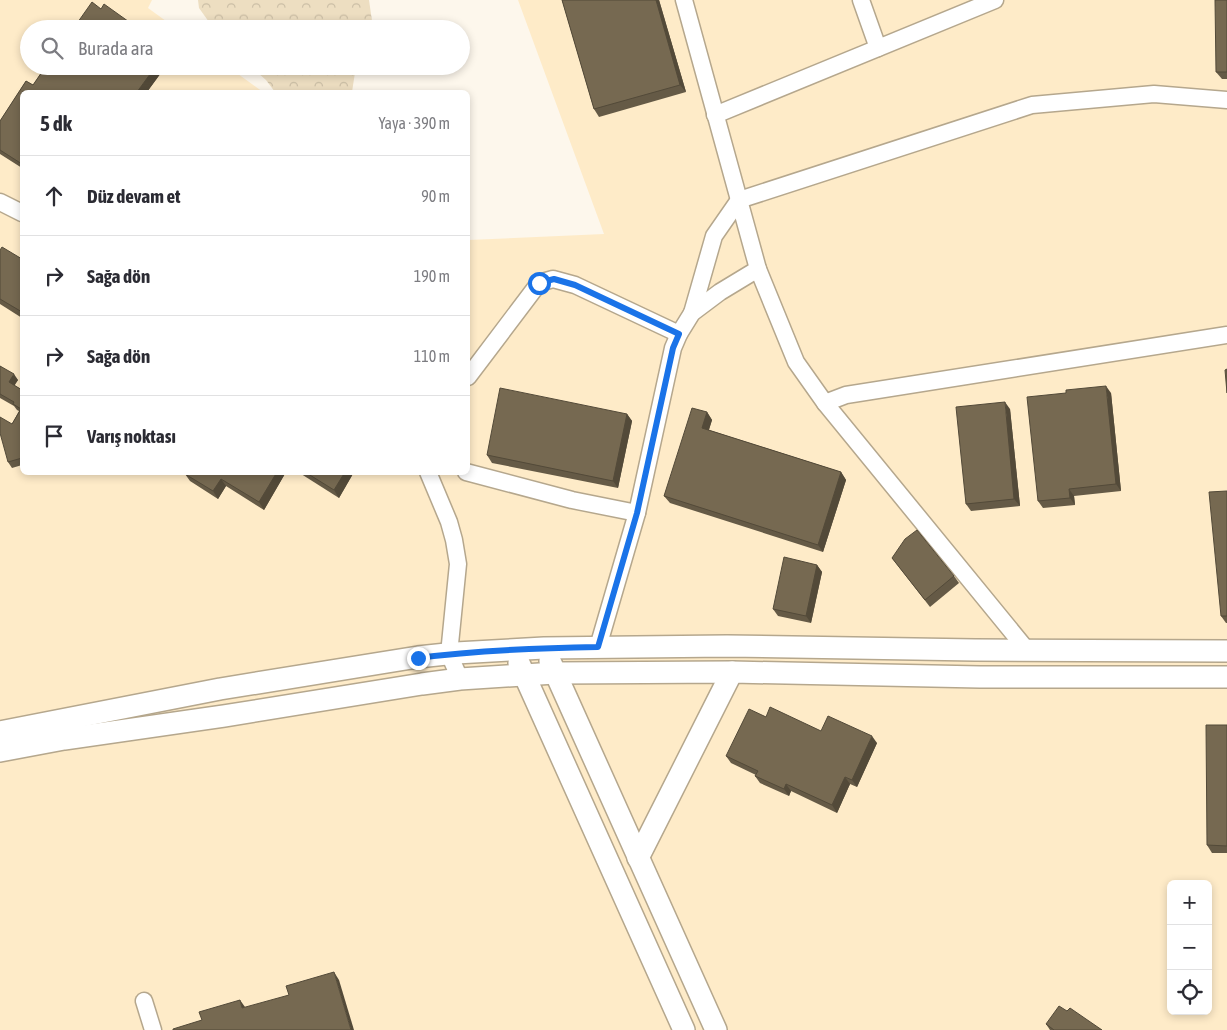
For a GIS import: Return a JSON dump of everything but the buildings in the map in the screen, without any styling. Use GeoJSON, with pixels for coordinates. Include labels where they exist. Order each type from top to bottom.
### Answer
{"type":"FeatureCollection","features":[{"type":"Feature","properties":{"kind":"main road"},"geometry":{"type":"LineString","coordinates":[[0,732],[220,689],[418,658],[513,649],[727,646],[976,650],[1227,651]]}},
{"type":"Feature","properties":{"kind":"main road"},"geometry":{"type":"LineString","coordinates":[[544,648],[716,1030]]}},
{"type":"Feature","properties":{"kind":"main road"},"geometry":{"type":"LineString","coordinates":[[513,649],[684,1030]]}},
{"type":"Feature","properties":{"kind":"main road"},"geometry":{"type":"LineString","coordinates":[[638,858],[732,672]]}},
{"type":"Feature","properties":{"kind":"main road"},"geometry":{"type":"LineString","coordinates":[[0,751],[460,679],[555,673],[732,672],[980,677],[1227,677]]}},
{"type":"Feature","properties":{"kind":"street"},"geometry":{"type":"LineString","coordinates":[[684,0],[758,269],[796,362],[825,403],[1027,650]]}},
{"type":"Feature","properties":{"kind":"street"},"geometry":{"type":"LineString","coordinates":[[861,0],[878,48]]}},
{"type":"Feature","properties":{"kind":"street"},"geometry":{"type":"LineString","coordinates":[[715,115],[995,0]]}},
{"type":"Feature","properties":{"kind":"street"},"geometry":{"type":"LineString","coordinates":[[598,647],[637,513],[673,348],[692,313],[714,236],[739,200],[1032,105],[1154,94],[1227,100]]}},
{"type":"Feature","properties":{"kind":"street"},"geometry":{"type":"LineString","coordinates":[[0,202],[20,211]]}},
{"type":"Feature","properties":{"kind":"street"},"geometry":{"type":"LineString","coordinates":[[692,313],[720,292],[758,269]]}},
{"type":"Feature","properties":{"kind":"street"},"geometry":{"type":"LineString","coordinates":[[470,374],[539,283],[554,279],[575,285],[679,334]]}},
{"type":"Feature","properties":{"kind":"street"},"geometry":{"type":"LineString","coordinates":[[825,403],[846,395],[1227,335]]}},
{"type":"Feature","properties":{"kind":"street"},"geometry":{"type":"LineString","coordinates":[[470,473],[572,500],[637,513]]}},
{"type":"Feature","properties":{"kind":"street"},"geometry":{"type":"LineString","coordinates":[[429,475],[449,522],[458,564],[449,654],[460,679]]}},
{"type":"Feature","properties":{"kind":"street"},"geometry":{"type":"LineString","coordinates":[[144,1001],[152,1030]]}},
{"type":"Feature","properties":{"kind":"shaded area"},"geometry":{"type":"Polygon","coordinates":[[[0,0],[152,0],[148,8],[165,20],[20,20],[20,75],[239,75],[260,90],[20,90],[20,475],[470,475],[470,240],[604,234],[518,0],[1227,0],[1227,1030],[0,1030],[0,0]]]}},
{"type":"Feature","properties":{"kind":"green space"},"geometry":{"type":"Polygon","coordinates":[[[198,0],[369,0],[372,20],[208,20],[199,8],[198,0]]]}},
{"type":"Feature","properties":{"kind":"green space"},"geometry":{"type":"Polygon","coordinates":[[[260,75],[355,75],[352,90],[274,90],[260,75]]]}},
{"type":"Feature","properties":{"kind":"route"},"geometry":{"type":"LineString","coordinates":[[418,658],[513,649],[598,647],[637,513],[673,348],[679,334],[575,285],[554,279],[539,283]]}}]}
